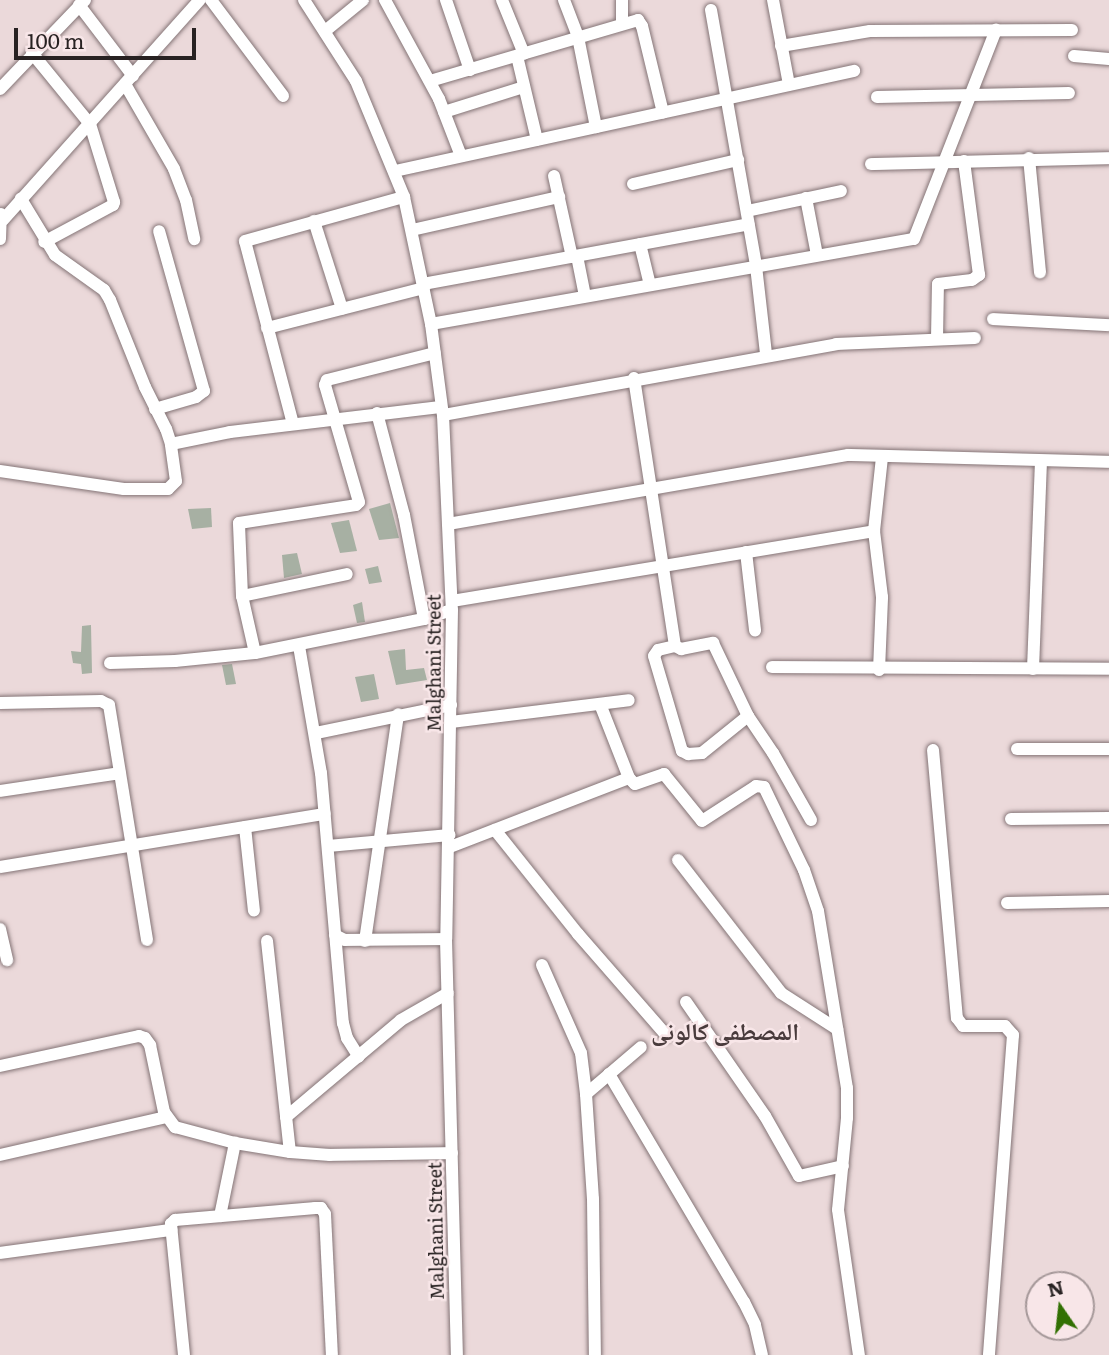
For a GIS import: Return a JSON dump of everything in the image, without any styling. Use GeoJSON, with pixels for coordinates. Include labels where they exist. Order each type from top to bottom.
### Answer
{"type":"FeatureCollection","features":[{"type":"Feature","properties":{"kind":"street"},"geometry":{"type":"LineString","coordinates":[[0,239],[2,215],[21,199],[200,0]]}},
{"type":"Feature","properties":{"kind":"street"},"geometry":{"type":"LineString","coordinates":[[212,0],[282,96]]}},
{"type":"Feature","properties":{"kind":"street","name":"Malghani Street"},"geometry":{"type":"LineString","coordinates":[[304,0],[356,82],[404,197],[431,324],[442,411],[452,606],[450,841],[446,939],[457,1355]]}},
{"type":"Feature","properties":{"kind":"street"},"geometry":{"type":"LineString","coordinates":[[325,31],[363,0]]}},
{"type":"Feature","properties":{"kind":"street"},"geometry":{"type":"LineString","coordinates":[[385,0],[430,81],[461,156]]}},
{"type":"Feature","properties":{"kind":"street"},"geometry":{"type":"LineString","coordinates":[[446,0],[470,70]]}},
{"type":"Feature","properties":{"kind":"street"},"geometry":{"type":"LineString","coordinates":[[502,0],[520,55],[524,87],[537,140]]}},
{"type":"Feature","properties":{"kind":"street"},"geometry":{"type":"LineString","coordinates":[[564,0],[578,37],[596,127]]}},
{"type":"Feature","properties":{"kind":"street"},"geometry":{"type":"LineString","coordinates":[[621,0],[622,24]]}},
{"type":"Feature","properties":{"kind":"street"},"geometry":{"type":"LineString","coordinates":[[773,0],[789,85]]}},
{"type":"Feature","properties":{"kind":"street"},"geometry":{"type":"LineString","coordinates":[[0,89],[82,3],[129,80],[174,169],[186,200],[194,239]]}},
{"type":"Feature","properties":{"kind":"street"},"geometry":{"type":"LineString","coordinates":[[711,10],[757,266],[766,354]]}},
{"type":"Feature","properties":{"kind":"street"},"geometry":{"type":"LineString","coordinates":[[430,81],[638,20],[642,26],[663,113]]}},
{"type":"Feature","properties":{"kind":"street"},"geometry":{"type":"LineString","coordinates":[[781,46],[870,30],[1072,30]]}},
{"type":"Feature","properties":{"kind":"street"},"geometry":{"type":"LineString","coordinates":[[431,324],[914,239],[996,30]]}},
{"type":"Feature","properties":{"kind":"street"},"geometry":{"type":"LineString","coordinates":[[32,53],[90,124],[113,205],[44,242]]}},
{"type":"Feature","properties":{"kind":"street"},"geometry":{"type":"LineString","coordinates":[[1074,55],[1109,59]]}},
{"type":"Feature","properties":{"kind":"street"},"geometry":{"type":"LineString","coordinates":[[395,171],[854,71]]}},
{"type":"Feature","properties":{"kind":"street"},"geometry":{"type":"LineString","coordinates":[[444,112],[524,87]]}},
{"type":"Feature","properties":{"kind":"street"},"geometry":{"type":"LineString","coordinates":[[877,97],[1069,93]]}},
{"type":"Feature","properties":{"kind":"street"},"geometry":{"type":"LineString","coordinates":[[872,164],[1109,158]]}},
{"type":"Feature","properties":{"kind":"street"},"geometry":{"type":"LineString","coordinates":[[1029,159],[1040,272]]}},
{"type":"Feature","properties":{"kind":"street"},"geometry":{"type":"LineString","coordinates":[[633,184],[738,160]]}},
{"type":"Feature","properties":{"kind":"street"},"geometry":{"type":"LineString","coordinates":[[937,339],[936,286],[940,282],[972,280],[979,275],[964,161]]}},
{"type":"Feature","properties":{"kind":"street"},"geometry":{"type":"LineString","coordinates":[[554,176],[585,296]]}},
{"type":"Feature","properties":{"kind":"street"},"geometry":{"type":"LineString","coordinates":[[747,211],[841,191]]}},
{"type":"Feature","properties":{"kind":"street"},"geometry":{"type":"LineString","coordinates":[[293,424],[245,241],[404,197]]}},
{"type":"Feature","properties":{"kind":"street"},"geometry":{"type":"LineString","coordinates":[[412,230],[559,197]]}},
{"type":"Feature","properties":{"kind":"street"},"geometry":{"type":"LineString","coordinates":[[806,198],[817,256]]}},
{"type":"Feature","properties":{"kind":"street"},"geometry":{"type":"LineString","coordinates":[[0,471],[124,489],[168,489],[176,481],[171,444],[104,290],[65,265],[44,242],[21,199]]}},
{"type":"Feature","properties":{"kind":"street"},"geometry":{"type":"LineString","coordinates":[[314,220],[342,309]]}},
{"type":"Feature","properties":{"kind":"street"},"geometry":{"type":"LineString","coordinates":[[267,328],[424,286],[749,224]]}},
{"type":"Feature","properties":{"kind":"street"},"geometry":{"type":"LineString","coordinates":[[155,409],[195,397],[204,391],[159,231]]}},
{"type":"Feature","properties":{"kind":"street"},"geometry":{"type":"LineString","coordinates":[[640,244],[650,285]]}},
{"type":"Feature","properties":{"kind":"street"},"geometry":{"type":"LineString","coordinates":[[993,319],[1109,325]]}},
{"type":"Feature","properties":{"kind":"street"},"geometry":{"type":"LineString","coordinates":[[171,444],[377,413],[442,411],[836,344],[975,338]]}},
{"type":"Feature","properties":{"kind":"street"},"geometry":{"type":"LineString","coordinates":[[255,653],[242,596],[239,523],[353,506],[359,502],[325,385],[327,380],[435,353]]}},
{"type":"Feature","properties":{"kind":"street"},"geometry":{"type":"LineString","coordinates":[[634,378],[675,646]]}},
{"type":"Feature","properties":{"kind":"street"},"geometry":{"type":"LineString","coordinates":[[377,413],[404,515],[424,619]]}},
{"type":"Feature","properties":{"kind":"street"},"geometry":{"type":"LineString","coordinates":[[448,524],[848,455],[1109,462]]}},
{"type":"Feature","properties":{"kind":"street"},"geometry":{"type":"LineString","coordinates":[[879,670],[882,597],[874,531],[882,457]]}},
{"type":"Feature","properties":{"kind":"street"},"geometry":{"type":"LineString","coordinates":[[1033,669],[1041,461]]}},
{"type":"Feature","properties":{"kind":"street"},"geometry":{"type":"LineString","coordinates":[[110,663],[176,661],[299,646],[424,619],[452,606],[663,566],[874,531]]}},
{"type":"Feature","properties":{"kind":"street"},"geometry":{"type":"LineString","coordinates":[[746,552],[755,630]]}},
{"type":"Feature","properties":{"kind":"street"},"geometry":{"type":"LineString","coordinates":[[242,596],[347,574]]}},
{"type":"Feature","properties":{"kind":"street"},"geometry":{"type":"LineString","coordinates":[[748,716],[702,752],[688,754],[682,751],[654,656],[658,650],[713,643],[748,716],[773,753],[811,820]]}},
{"type":"Feature","properties":{"kind":"street"},"geometry":{"type":"LineString","coordinates":[[299,646],[316,733],[343,1023],[347,1038],[359,1057]]}},
{"type":"Feature","properties":{"kind":"street"},"geometry":{"type":"LineString","coordinates":[[772,667],[879,670],[1109,669]]}},
{"type":"Feature","properties":{"kind":"street"},"geometry":{"type":"LineString","coordinates":[[451,722],[629,700]]}},
{"type":"Feature","properties":{"kind":"street"},"geometry":{"type":"LineString","coordinates":[[0,703],[106,702],[109,705],[147,940]]}},
{"type":"Feature","properties":{"kind":"street"},"geometry":{"type":"LineString","coordinates":[[600,704],[629,778],[638,785],[664,774],[702,821],[756,786],[764,787],[804,870],[818,911],[848,1103],[838,1210],[859,1355]]}},
{"type":"Feature","properties":{"kind":"street"},"geometry":{"type":"LineString","coordinates":[[316,733],[451,705]]}},
{"type":"Feature","properties":{"kind":"street"},"geometry":{"type":"LineString","coordinates":[[365,941],[398,714]]}},
{"type":"Feature","properties":{"kind":"street"},"geometry":{"type":"LineString","coordinates":[[1017,749],[1109,749]]}},
{"type":"Feature","properties":{"kind":"street"},"geometry":{"type":"LineString","coordinates":[[933,750],[957,1017],[963,1026],[1005,1026],[1013,1035],[989,1355]]}},
{"type":"Feature","properties":{"kind":"street"},"geometry":{"type":"LineString","coordinates":[[0,790],[120,773]]}},
{"type":"Feature","properties":{"kind":"street"},"geometry":{"type":"LineString","coordinates":[[328,846],[379,841],[450,841],[495,830],[629,778]]}},
{"type":"Feature","properties":{"kind":"street"},"geometry":{"type":"LineString","coordinates":[[0,867],[325,814]]}},
{"type":"Feature","properties":{"kind":"street"},"geometry":{"type":"LineString","coordinates":[[1010,819],[1109,818]]}},
{"type":"Feature","properties":{"kind":"street"},"geometry":{"type":"LineString","coordinates":[[245,827],[254,911]]}},
{"type":"Feature","properties":{"kind":"street"},"geometry":{"type":"LineString","coordinates":[[495,830],[578,934],[667,1036]]}},
{"type":"Feature","properties":{"kind":"street"},"geometry":{"type":"LineString","coordinates":[[678,860],[781,993],[837,1029]]}},
{"type":"Feature","properties":{"kind":"street"},"geometry":{"type":"LineString","coordinates":[[1007,904],[1109,901]]}},
{"type":"Feature","properties":{"kind":"street"},"geometry":{"type":"LineString","coordinates":[[0,929],[7,960]]}},
{"type":"Feature","properties":{"kind":"street"},"geometry":{"type":"LineString","coordinates":[[335,935],[345,940],[365,941],[446,939]]}},
{"type":"Feature","properties":{"kind":"street"},"geometry":{"type":"LineString","coordinates":[[267,941],[290,1152]]}},
{"type":"Feature","properties":{"kind":"street"},"geometry":{"type":"LineString","coordinates":[[541,965],[581,1053],[593,1199],[595,1355]]}},
{"type":"Feature","properties":{"kind":"street"},"geometry":{"type":"LineString","coordinates":[[286,1117],[401,1020],[448,993]]}},
{"type":"Feature","properties":{"kind":"street"},"geometry":{"type":"LineString","coordinates":[[686,1002],[765,1116],[799,1176],[843,1166]]}},
{"type":"Feature","properties":{"kind":"street"},"geometry":{"type":"LineString","coordinates":[[0,1066],[132,1037],[145,1038],[150,1045],[166,1117],[175,1127],[235,1143],[290,1152],[330,1155],[452,1153]]}},
{"type":"Feature","properties":{"kind":"street"},"geometry":{"type":"LineString","coordinates":[[586,1094],[641,1047]]}},
{"type":"Feature","properties":{"kind":"street"},"geometry":{"type":"LineString","coordinates":[[610,1074],[744,1302],[755,1325],[762,1355]]}},
{"type":"Feature","properties":{"kind":"street"},"geometry":{"type":"LineString","coordinates":[[0,1155],[166,1117]]}},
{"type":"Feature","properties":{"kind":"street"},"geometry":{"type":"LineString","coordinates":[[220,1216],[235,1143]]}},
{"type":"Feature","properties":{"kind":"street"},"geometry":{"type":"LineString","coordinates":[[184,1355],[171,1230],[175,1220],[315,1208],[324,1210],[332,1355]]}},
{"type":"Feature","properties":{"kind":"street"},"geometry":{"type":"LineString","coordinates":[[0,1253],[171,1230]]}},
{"type":"Feature","properties":{"kind":"building"},"geometry":{"type":"Polygon","coordinates":[[[390,503],[399,538],[379,540],[369,509],[390,503]]]}},
{"type":"Feature","properties":{"kind":"building"},"geometry":{"type":"Polygon","coordinates":[[[211,508],[212,527],[192,529],[188,509],[211,508]]]}},
{"type":"Feature","properties":{"kind":"building"},"geometry":{"type":"Polygon","coordinates":[[[349,520],[357,551],[340,553],[331,523],[349,520]]]}},
{"type":"Feature","properties":{"kind":"building"},"geometry":{"type":"Polygon","coordinates":[[[297,553],[302,574],[284,578],[282,555],[297,553]]]}},
{"type":"Feature","properties":{"kind":"building"},"geometry":{"type":"Polygon","coordinates":[[[378,566],[382,582],[369,584],[365,569],[378,566]]]}},
{"type":"Feature","properties":{"kind":"building"},"geometry":{"type":"Polygon","coordinates":[[[362,602],[365,622],[357,623],[353,605],[362,602]]]}},
{"type":"Feature","properties":{"kind":"building"},"geometry":{"type":"Polygon","coordinates":[[[91,625],[92,673],[82,674],[81,664],[73,663],[71,651],[81,652],[82,626],[91,625]]]}},
{"type":"Feature","properties":{"kind":"building"},"geometry":{"type":"Polygon","coordinates":[[[405,649],[406,670],[424,668],[427,680],[396,685],[388,651],[405,649]]]}},
{"type":"Feature","properties":{"kind":"building"},"geometry":{"type":"Polygon","coordinates":[[[232,664],[236,684],[226,685],[222,665],[232,664]]]}},
{"type":"Feature","properties":{"kind":"building"},"geometry":{"type":"Polygon","coordinates":[[[374,674],[379,699],[361,702],[355,677],[374,674]]]}},
{"type":"Feature","properties":{"kind":"district","name":"المصطفی کالونی"},"geometry":{"type":"Point","coordinates":[725,1030]}}]}
